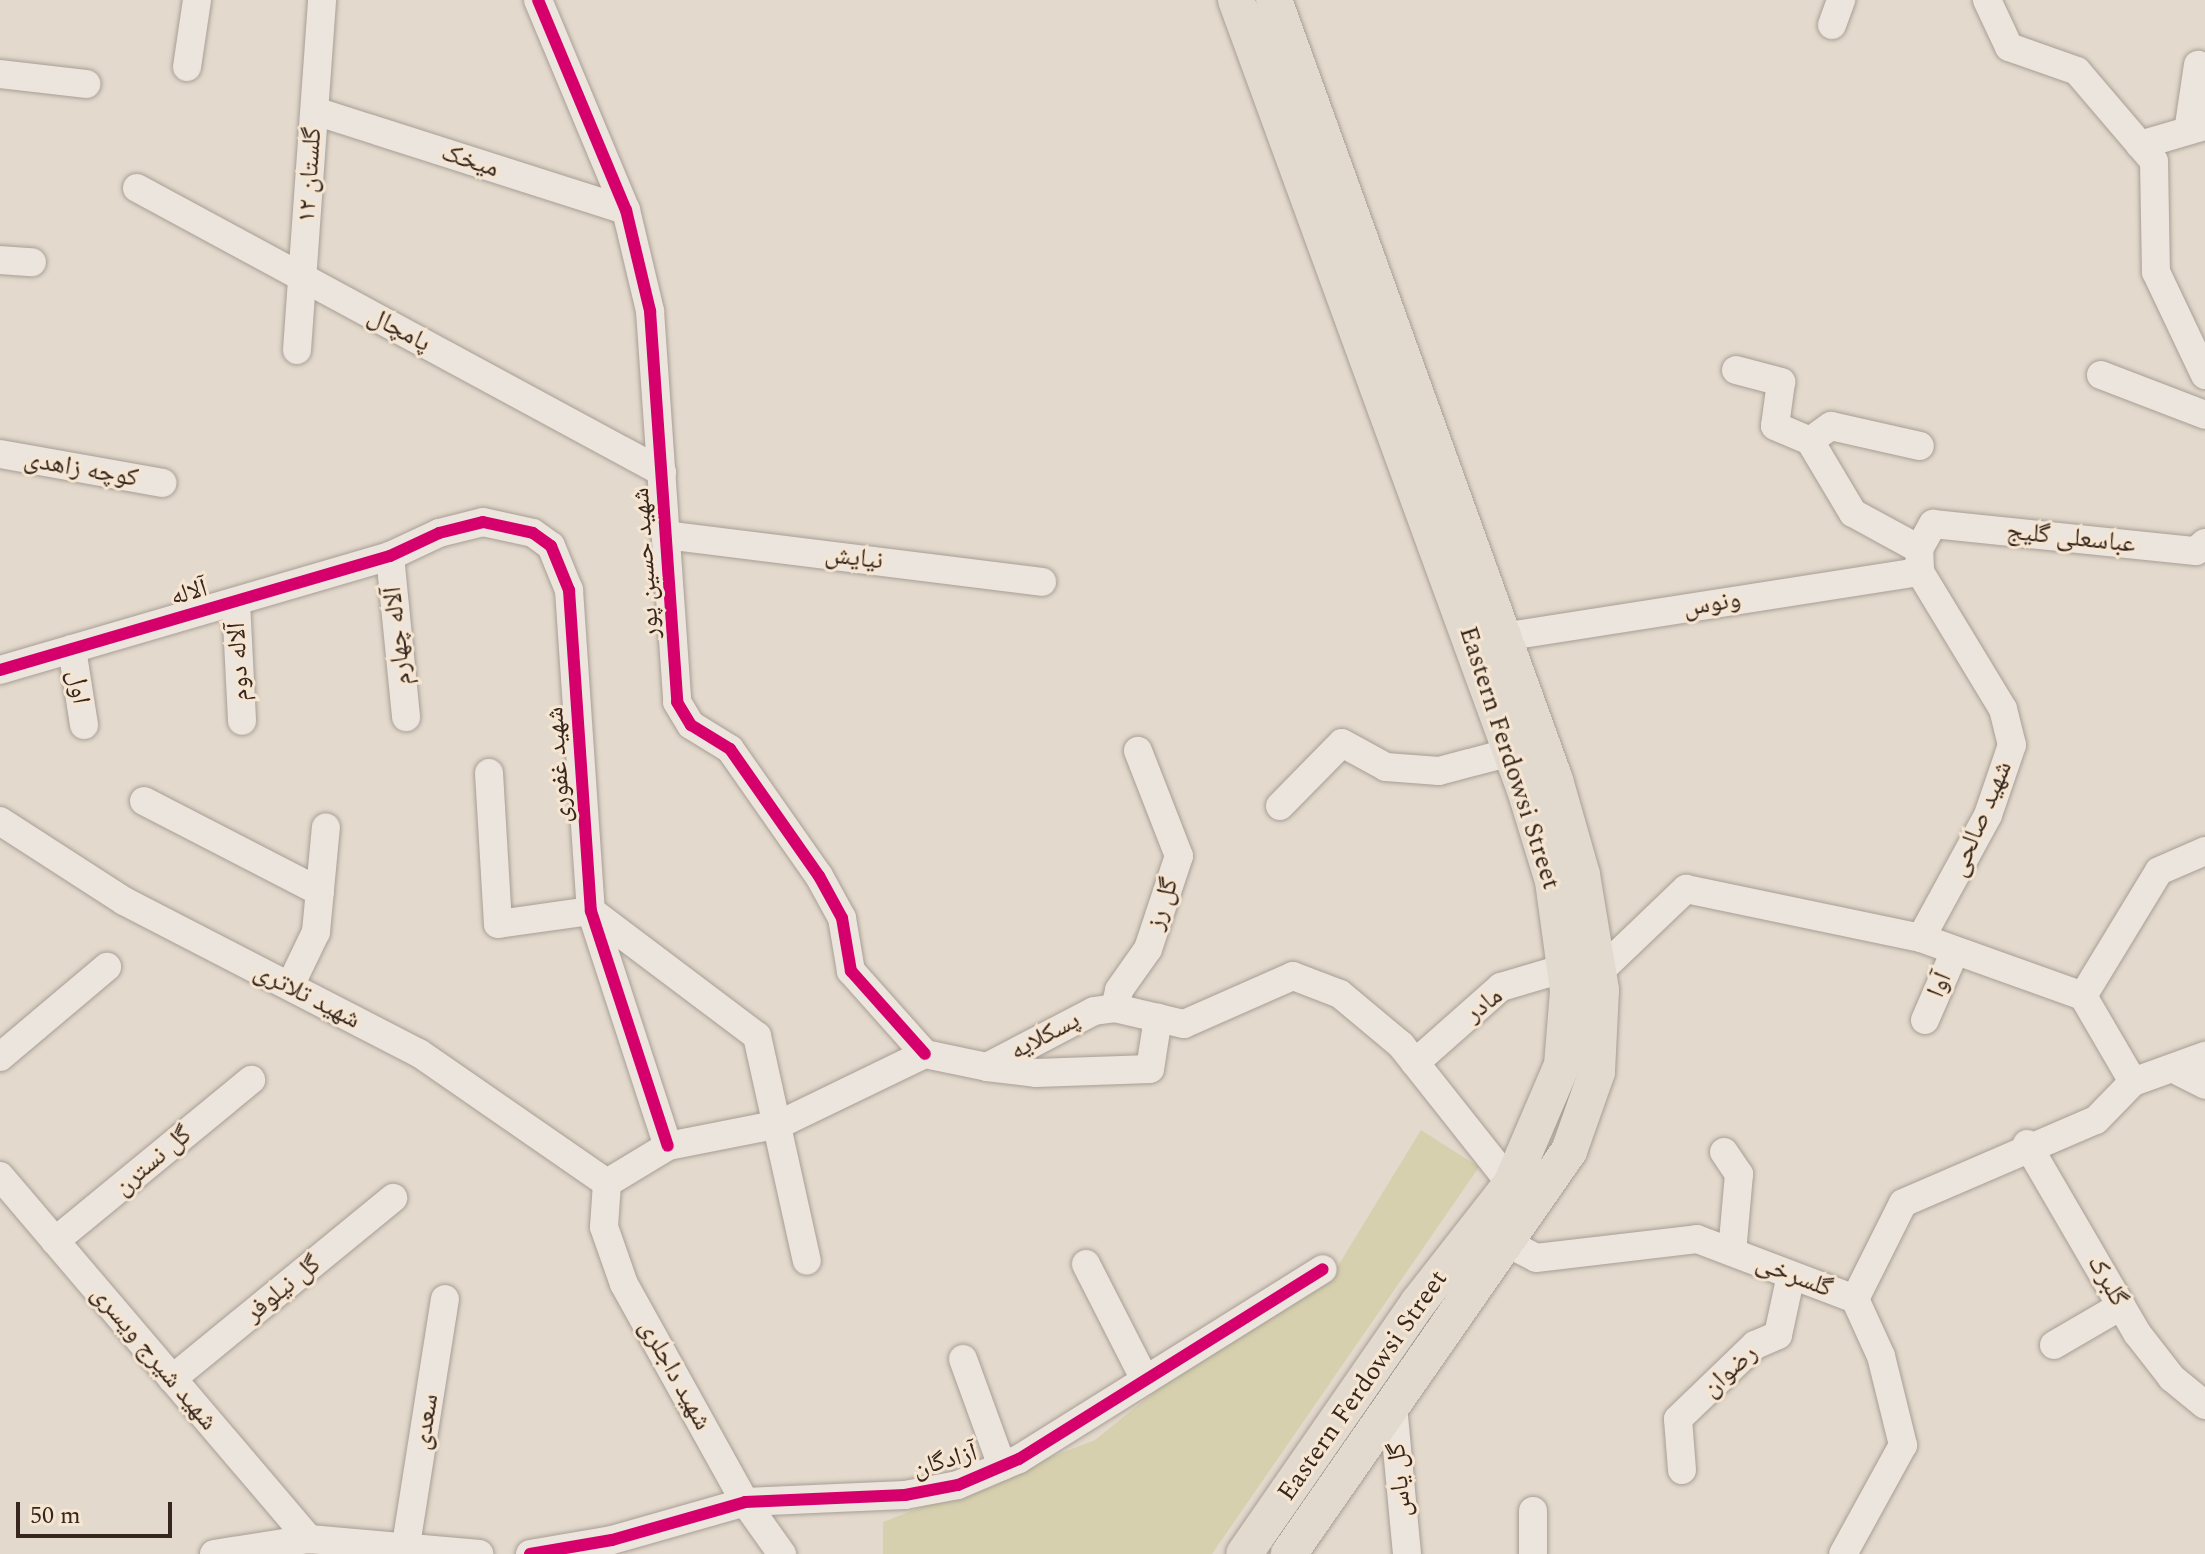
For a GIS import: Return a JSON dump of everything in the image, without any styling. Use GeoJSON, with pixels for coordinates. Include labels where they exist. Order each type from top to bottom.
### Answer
{"type":"FeatureCollection","features":[{"type":"Feature","properties":{"kind":"main road","name":"Eastern Ferdowsi Street"},"geometry":{"type":"LineString","coordinates":[[1236,0],[1511,752],[1582,970],[1562,1065],[1511,1184],[1418,1303],[1244,1554]]}},
{"type":"Feature","properties":{"kind":"main road","name":"Eastern Ferdowsi Street"},"geometry":{"type":"LineString","coordinates":[[1274,0],[1503,637],[1582,875],[1582,970],[1597,1072],[1569,1151],[1509,1244],[1289,1554]]}},
{"type":"Feature","properties":{"kind":"street"},"geometry":{"type":"LineString","coordinates":[[187,67],[197,0]]}},
{"type":"Feature","properties":{"kind":"street","name":"گلستان ۱۲"},"geometry":{"type":"LineString","coordinates":[[297,350],[322,0]]}},
{"type":"Feature","properties":{"kind":"street","name":"شهید حسین پور"},"geometry":{"type":"LineString","coordinates":[[538,0],[626,210],[650,311],[677,702],[691,725],[730,749],[819,876],[842,918],[851,971],[925,1054]]}},
{"type":"Feature","properties":{"kind":"street"},"geometry":{"type":"LineString","coordinates":[[1987,0],[2009,47],[2077,71],[2154,161],[2156,272],[2204,371]]}},
{"type":"Feature","properties":{"kind":"street"},"geometry":{"type":"LineString","coordinates":[[2140,145],[2197,126],[2198,65]]}},
{"type":"Feature","properties":{"kind":"street"},"geometry":{"type":"LineString","coordinates":[[0,74],[86,84]]}},
{"type":"Feature","properties":{"kind":"street","name":"میخک"},"geometry":{"type":"LineString","coordinates":[[315,111],[626,210]]}},
{"type":"Feature","properties":{"kind":"street","name":"پامچال"},"geometry":{"type":"LineString","coordinates":[[137,188],[662,472]]}},
{"type":"Feature","properties":{"kind":"street"},"geometry":{"type":"LineString","coordinates":[[0,260],[32,262]]}},
{"type":"Feature","properties":{"kind":"street"},"geometry":{"type":"LineString","coordinates":[[1736,370],[1781,382],[1775,426],[1810,441],[1853,513],[1920,560]]}},
{"type":"Feature","properties":{"kind":"street"},"geometry":{"type":"LineString","coordinates":[[2101,375],[2205,415]]}},
{"type":"Feature","properties":{"kind":"street"},"geometry":{"type":"LineString","coordinates":[[1810,441],[1831,426],[1920,446]]}},
{"type":"Feature","properties":{"kind":"street","name":"کوچه زاهدی"},"geometry":{"type":"LineString","coordinates":[[0,454],[162,483]]}},
{"type":"Feature","properties":{"kind":"street","name":"شهید غفوری"},"geometry":{"type":"LineString","coordinates":[[390,556],[483,522],[521,527],[551,546],[569,590],[591,911],[668,1146]]}},
{"type":"Feature","properties":{"kind":"street","name":"عباسعلی گلیج"},"geometry":{"type":"LineString","coordinates":[[1920,560],[1933,524],[2196,551],[2205,543]]}},
{"type":"Feature","properties":{"kind":"street","name":"نیایش"},"geometry":{"type":"LineString","coordinates":[[666,535],[1042,582]]}},
{"type":"Feature","properties":{"kind":"street","name":"آلاله"},"geometry":{"type":"LineString","coordinates":[[0,670],[390,556]]}},
{"type":"Feature","properties":{"kind":"street","name":"آلاله چهارم"},"geometry":{"type":"LineString","coordinates":[[390,556],[406,717]]}},
{"type":"Feature","properties":{"kind":"street","name":"ونوس"},"geometry":{"type":"LineString","coordinates":[[1503,637],[1920,560]]}},
{"type":"Feature","properties":{"kind":"street","name":"شهید صالحی"},"geometry":{"type":"LineString","coordinates":[[1920,560],[2003,709],[2012,745],[1988,815],[1921,938]]}},
{"type":"Feature","properties":{"kind":"street","name":"آلاله دوم"},"geometry":{"type":"LineString","coordinates":[[236,602],[242,721]]}},
{"type":"Feature","properties":{"kind":"street","name":"اول"},"geometry":{"type":"LineString","coordinates":[[72,649],[84,725]]}},
{"type":"Feature","properties":{"kind":"street"},"geometry":{"type":"LineString","coordinates":[[1280,806],[1342,743],[1386,767],[1439,771],[1511,752]]}},
{"type":"Feature","properties":{"kind":"street","name":"گل رز"},"geometry":{"type":"LineString","coordinates":[[1115,1008],[1119,990],[1148,949],[1179,856],[1138,751]]}},
{"type":"Feature","properties":{"kind":"street"},"geometry":{"type":"LineString","coordinates":[[489,773],[498,924],[591,911],[757,1036],[780,1124],[807,1261]]}},
{"type":"Feature","properties":{"kind":"street"},"geometry":{"type":"LineString","coordinates":[[144,801],[320,892]]}},
{"type":"Feature","properties":{"kind":"street","name":"شهید تلاتری"},"geometry":{"type":"LineString","coordinates":[[0,821],[124,901],[419,1053],[607,1183]]}},
{"type":"Feature","properties":{"kind":"street"},"geometry":{"type":"LineString","coordinates":[[290,986],[316,932],[326,827]]}},
{"type":"Feature","properties":{"kind":"street"},"geometry":{"type":"LineString","coordinates":[[2083,996],[2159,871],[2205,851]]}},
{"type":"Feature","properties":{"kind":"street"},"geometry":{"type":"LineString","coordinates":[[1582,970],[1686,889],[1921,938],[2083,996],[2133,1082]]}},
{"type":"Feature","properties":{"kind":"street","name":"آوا"},"geometry":{"type":"LineString","coordinates":[[1925,1020],[1955,951]]}},
{"type":"Feature","properties":{"kind":"street"},"geometry":{"type":"LineString","coordinates":[[0,1057],[107,967]]}},
{"type":"Feature","properties":{"kind":"street","name":"مادر"},"geometry":{"type":"LineString","coordinates":[[1415,1063],[1501,987],[1582,970]]}},
{"type":"Feature","properties":{"kind":"street","name":"پسکلایه"},"geometry":{"type":"LineString","coordinates":[[925,1054],[987,1067],[1066,1022],[1115,1008],[1184,1024],[1293,976],[1340,994],[1415,1063],[1511,1184]]}},
{"type":"Feature","properties":{"kind":"street"},"geometry":{"type":"LineString","coordinates":[[987,1067],[1036,1073],[1150,1069],[1158,1018]]}},
{"type":"Feature","properties":{"kind":"street"},"geometry":{"type":"LineString","coordinates":[[607,1183],[668,1146],[780,1124],[925,1054]]}},
{"type":"Feature","properties":{"kind":"street"},"geometry":{"type":"LineString","coordinates":[[1855,1299],[1903,1203],[2027,1144],[2096,1120],[2133,1082],[2178,1071],[2205,1056]]}},
{"type":"Feature","properties":{"kind":"street"},"geometry":{"type":"LineString","coordinates":[[2178,1071],[2205,1085]]}},
{"type":"Feature","properties":{"kind":"street","name":"گل نسترن"},"geometry":{"type":"LineString","coordinates":[[55,1241],[251,1080]]}},
{"type":"Feature","properties":{"kind":"street","name":"گلبرک"},"geometry":{"type":"LineString","coordinates":[[2027,1144],[2121,1306],[2172,1378],[2205,1405]]}},
{"type":"Feature","properties":{"kind":"street"},"geometry":{"type":"LineString","coordinates":[[1724,1152],[1739,1174],[1732,1252]]}},
{"type":"Feature","properties":{"kind":"street","name":"شهید شیرج ویسری"},"geometry":{"type":"LineString","coordinates":[[0,1176],[309,1539]]}},
{"type":"Feature","properties":{"kind":"street","name":"شهید داجلری"},"geometry":{"type":"LineString","coordinates":[[607,1183],[604,1227],[624,1284],[745,1502],[782,1554]]}},
{"type":"Feature","properties":{"kind":"street","name":"گل نیلوفر"},"geometry":{"type":"LineString","coordinates":[[172,1379],[393,1198]]}},
{"type":"Feature","properties":{"kind":"street","name":"گلسرخی"},"geometry":{"type":"LineString","coordinates":[[1509,1244],[1536,1258],[1697,1239],[1855,1299],[1881,1356],[1903,1445],[1843,1554]]}},
{"type":"Feature","properties":{"kind":"street"},"geometry":{"type":"LineString","coordinates":[[1086,1264],[1145,1380]]}},
{"type":"Feature","properties":{"kind":"street","name":"آزادگان"},"geometry":{"type":"LineString","coordinates":[[530,1554],[612,1540],[745,1502],[905,1495],[1002,1466],[1323,1269]]}},
{"type":"Feature","properties":{"kind":"street","name":"رضوان"},"geometry":{"type":"LineString","coordinates":[[1682,1470],[1678,1419],[1755,1345],[1778,1335],[1791,1275]]}},
{"type":"Feature","properties":{"kind":"street","name":"سعدی"},"geometry":{"type":"LineString","coordinates":[[406,1545],[445,1299]]}},
{"type":"Feature","properties":{"kind":"street"},"geometry":{"type":"LineString","coordinates":[[2054,1345],[2121,1306]]}},
{"type":"Feature","properties":{"kind":"street"},"geometry":{"type":"LineString","coordinates":[[963,1359],[1002,1466]]}},
{"type":"Feature","properties":{"kind":"street","name":"گل یاس"},"geometry":{"type":"LineString","coordinates":[[1393,1406],[1407,1554]]}},
{"type":"Feature","properties":{"kind":"street"},"geometry":{"type":"LineString","coordinates":[[1533,1511],[1533,1554]]}},
{"type":"Feature","properties":{"kind":"street"},"geometry":{"type":"LineString","coordinates":[[214,1554],[309,1539],[406,1545],[479,1554]]}},
{"type":"Feature","properties":{"kind":"shaded area"},"geometry":{"type":"Polygon","coordinates":[[[1421,1130],[1479,1167],[1212,1554],[883,1554],[883,1522],[1095,1440],[1173,1377],[1333,1274],[1421,1130]]]}},
{"type":"Feature","properties":{"kind":"cycle path"},"geometry":{"type":"LineString","coordinates":[[538,0],[626,210],[650,311],[677,702],[691,725],[730,749],[819,876],[842,918],[851,971],[925,1054]]}},
{"type":"Feature","properties":{"kind":"cycle path"},"geometry":{"type":"LineString","coordinates":[[0,670],[390,556],[439,533],[483,522],[533,533],[551,546],[569,590],[591,911],[668,1146]]}},
{"type":"Feature","properties":{"kind":"cycle path"},"geometry":{"type":"LineString","coordinates":[[530,1554],[612,1540],[745,1502],[905,1495],[958,1485],[1019,1459],[1323,1269]]}}]}
